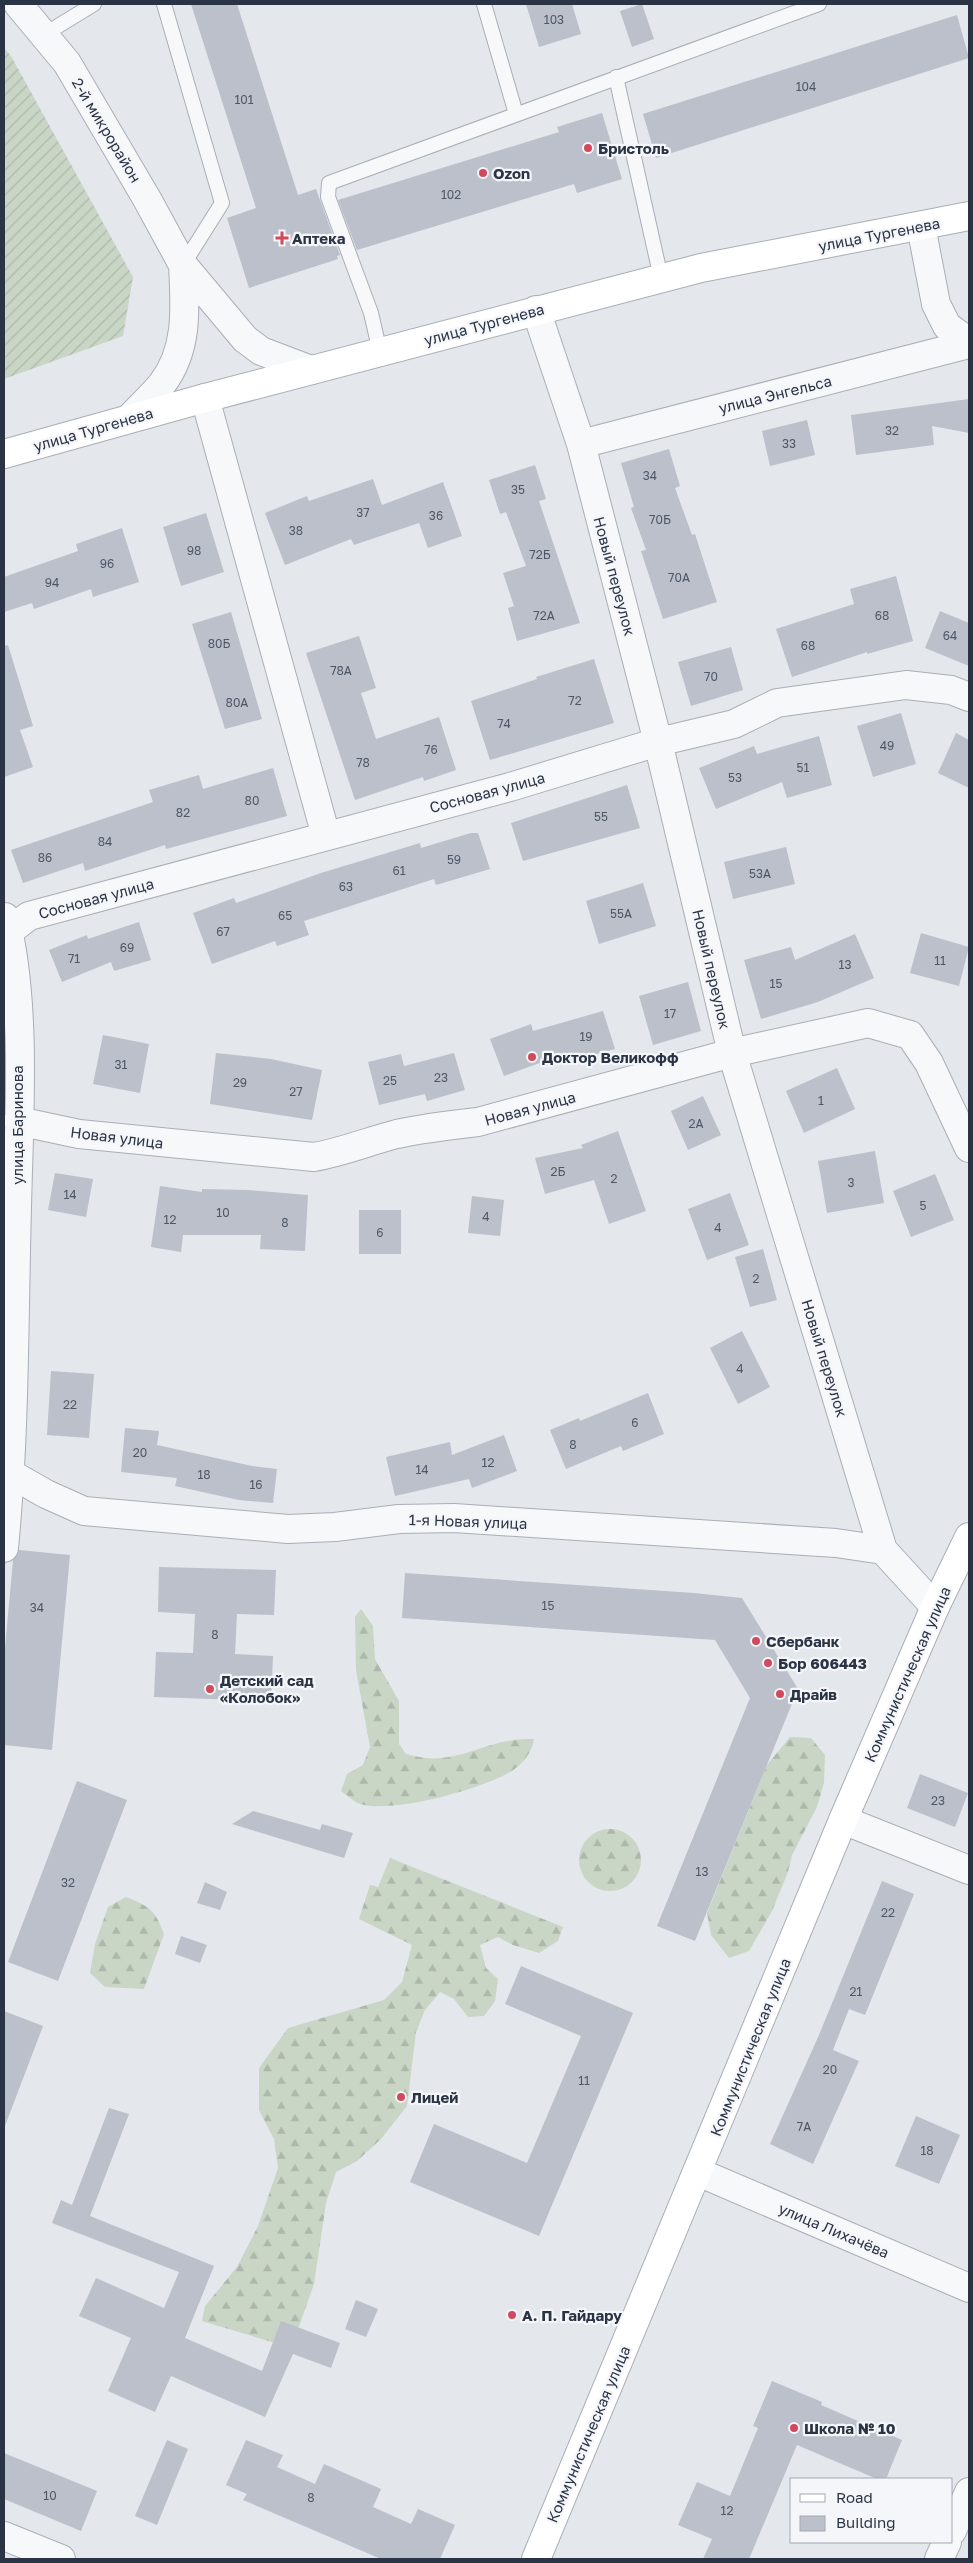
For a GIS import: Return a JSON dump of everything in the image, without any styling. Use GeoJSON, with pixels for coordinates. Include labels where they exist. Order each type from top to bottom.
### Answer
{"type":"FeatureCollection","features":[{"type":"Feature","properties":{"kind":"street","name":"2-й микрорайон"},"geometry":{"type":"LineString","coordinates":[[18,4],[45,34],[67,63],[148,199],[183,265]]}},
{"type":"Feature","properties":{"kind":"street","name":"улица Тургенева"},"geometry":{"type":"LineString","coordinates":[[4,454],[130,418],[701,268],[969,216]]}},
{"type":"Feature","properties":{"kind":"street","name":"улица Энгельса"},"geometry":{"type":"LineString","coordinates":[[921,226],[936,304],[947,326],[969,343]]}},
{"type":"Feature","properties":{"kind":"street"},"geometry":{"type":"LineString","coordinates":[[183,265],[245,339],[261,352],[310,370]]}},
{"type":"Feature","properties":{"kind":"street"},"geometry":{"type":"LineString","coordinates":[[130,418],[163,382],[178,353],[185,322],[183,265]]}},
{"type":"Feature","properties":{"kind":"street","name":"Новый переулок"},"geometry":{"type":"LineString","coordinates":[[536,310],[581,444],[658,742],[732,1053],[883,1550],[935,1607]]}},
{"type":"Feature","properties":{"kind":"street","name":"улица Энгельса"},"geometry":{"type":"LineString","coordinates":[[581,444],[969,343]]}},
{"type":"Feature","properties":{"kind":"street"},"geometry":{"type":"LineString","coordinates":[[205,398],[326,836]]}},
{"type":"Feature","properties":{"kind":"street","name":"Сосновая улица"},"geometry":{"type":"LineString","coordinates":[[5,926],[29,916],[510,787],[658,742],[734,724],[777,703],[906,685],[951,690],[969,697]]}},
{"type":"Feature","properties":{"kind":"street","name":"улица Баринова"},"geometry":{"type":"LineString","coordinates":[[4,1548],[7,1472],[11,1164],[18,1121],[18,1015],[5,926]]}},
{"type":"Feature","properties":{"kind":"street","name":"Новая улица"},"geometry":{"type":"LineString","coordinates":[[18,1121],[79,1134],[314,1157],[338,1153],[396,1134],[437,1126],[478,1122],[732,1053],[868,1023],[910,1035],[929,1063],[969,1148]]}},
{"type":"Feature","properties":{"kind":"street","name":"1-я Новая улица"},"geometry":{"type":"LineString","coordinates":[[7,1472],[46,1494],[84,1511],[288,1529],[335,1527],[399,1519],[454,1518],[836,1543],[883,1550]]}},
{"type":"Feature","properties":{"kind":"street","name":"Коммунистическая улица"},"geometry":{"type":"LineString","coordinates":[[536,2559],[843,1820],[935,1607],[969,1537]]}},
{"type":"Feature","properties":{"kind":"street"},"geometry":{"type":"LineString","coordinates":[[843,1820],[969,1870]]}},
{"type":"Feature","properties":{"kind":"street","name":"улица Лихачёва"},"geometry":{"type":"LineString","coordinates":[[698,2172],[969,2288]]}},
{"type":"Feature","properties":{"kind":"street"},"geometry":{"type":"LineString","coordinates":[[953,2529],[969,2492]]}},
{"type":"Feature","properties":{"kind":"street"},"geometry":{"type":"LineString","coordinates":[[4,2536],[61,2559]]}},
{"type":"Feature","properties":{"kind":"street"},"geometry":{"type":"LineString","coordinates":[[939,2559],[947,2543]]}},
{"type":"Feature","properties":{"kind":"lane"},"geometry":{"type":"LineString","coordinates":[[45,34],[94,4]]}},
{"type":"Feature","properties":{"kind":"lane"},"geometry":{"type":"LineString","coordinates":[[164,4],[222,203],[183,265]]}},
{"type":"Feature","properties":{"kind":"lane"},"geometry":{"type":"LineString","coordinates":[[484,4],[516,114]]}},
{"type":"Feature","properties":{"kind":"lane"},"geometry":{"type":"LineString","coordinates":[[380,352],[371,313],[328,197],[328,183],[819,4]]}},
{"type":"Feature","properties":{"kind":"lane"},"geometry":{"type":"LineString","coordinates":[[616,77],[661,278]]}},
{"type":"Feature","properties":{"kind":"green space"},"geometry":{"type":"Polygon","coordinates":[[[4,48],[11,56],[133,277],[123,336],[4,379],[4,48]]]}},
{"type":"Feature","properties":{"kind":"green space"},"geometry":{"type":"Polygon","coordinates":[[[361,1609],[373,1626],[375,1659],[399,1701],[399,1744],[406,1754],[424,1758],[441,1758],[456,1756],[500,1743],[534,1739],[529,1754],[519,1766],[497,1779],[479,1786],[436,1798],[393,1806],[360,1804],[341,1791],[347,1774],[363,1765],[370,1747],[356,1670],[355,1617],[361,1609]]]}},
{"type":"Feature","properties":{"kind":"green space"},"geometry":{"type":"Polygon","coordinates":[[[790,1737],[811,1738],[825,1755],[824,1783],[817,1807],[792,1855],[788,1872],[772,1911],[749,1951],[729,1958],[711,1935],[707,1913],[767,1765],[790,1737]]]}},
{"type":"Feature","properties":{"kind":"green space"},"geometry":{"type":"Polygon","coordinates":[[[604,1829],[616,1829],[632,1838],[639,1848],[641,1860],[639,1872],[632,1882],[616,1891],[604,1891],[593,1886],[584,1877],[579,1866],[579,1854],[584,1843],[593,1834],[604,1829]]]}},
{"type":"Feature","properties":{"kind":"green space"},"geometry":{"type":"Polygon","coordinates":[[[390,1858],[563,1927],[558,1941],[539,1953],[513,1945],[498,1937],[480,1945],[486,1968],[498,1979],[495,2001],[484,2016],[468,2017],[454,1999],[440,1992],[425,2010],[416,2032],[407,2106],[381,2139],[357,2161],[336,2172],[326,2203],[314,2284],[297,2332],[275,2343],[202,2321],[205,2306],[237,2267],[258,2226],[278,2168],[274,2139],[259,2110],[259,2068],[288,2028],[384,2000],[402,1982],[412,1945],[359,1919],[370,1885],[378,1887],[390,1858]]]}},
{"type":"Feature","properties":{"kind":"green space"},"geometry":{"type":"Polygon","coordinates":[[[126,1897],[141,1903],[151,1910],[164,1934],[144,1989],[105,1987],[90,1973],[95,1944],[108,1907],[126,1897]]]}},
{"type":"Feature","properties":{"kind":"building"},"geometry":{"type":"Polygon","coordinates":[[[191,4],[237,4],[298,195],[316,189],[340,255],[337,256],[338,259],[249,288],[227,218],[256,208],[191,4]]]}},
{"type":"Feature","properties":{"kind":"building"},"geometry":{"type":"Polygon","coordinates":[[[526,4],[572,4],[581,34],[539,47],[526,4]]]}},
{"type":"Feature","properties":{"kind":"building"},"geometry":{"type":"Polygon","coordinates":[[[642,4],[654,39],[632,47],[620,11],[642,4]]]}},
{"type":"Feature","properties":{"kind":"building"},"geometry":{"type":"Polygon","coordinates":[[[957,15],[969,58],[656,158],[643,114],[957,15]]]}},
{"type":"Feature","properties":{"kind":"building"},"geometry":{"type":"Polygon","coordinates":[[[602,113],[622,179],[577,193],[574,184],[357,250],[338,200],[559,132],[557,127],[602,113]]]}},
{"type":"Feature","properties":{"kind":"building"},"geometry":{"type":"Polygon","coordinates":[[[969,399],[969,433],[932,426],[934,445],[856,455],[851,415],[969,399]]]}},
{"type":"Feature","properties":{"kind":"building"},"geometry":{"type":"Polygon","coordinates":[[[807,420],[815,455],[770,466],[762,431],[807,420]]]}},
{"type":"Feature","properties":{"kind":"building"},"geometry":{"type":"Polygon","coordinates":[[[669,449],[680,486],[675,488],[692,535],[695,534],[717,602],[663,619],[641,551],[646,550],[631,508],[634,507],[621,463],[669,449]]]}},
{"type":"Feature","properties":{"kind":"building"},"geometry":{"type":"Polygon","coordinates":[[[535,465],[546,499],[539,501],[580,623],[517,641],[508,608],[514,606],[503,573],[526,566],[506,512],[500,514],[489,480],[535,465]]]}},
{"type":"Feature","properties":{"kind":"building"},"geometry":{"type":"Polygon","coordinates":[[[373,479],[382,505],[443,482],[462,536],[428,548],[419,523],[354,545],[351,539],[285,565],[265,513],[307,496],[309,501],[373,479]]]}},
{"type":"Feature","properties":{"kind":"building"},"geometry":{"type":"Polygon","coordinates":[[[206,513],[224,572],[181,586],[163,527],[206,513]]]}},
{"type":"Feature","properties":{"kind":"building"},"geometry":{"type":"Polygon","coordinates":[[[122,528],[139,582],[93,597],[91,589],[34,609],[32,603],[4,612],[4,577],[78,551],[76,544],[122,528]]]}},
{"type":"Feature","properties":{"kind":"building"},"geometry":{"type":"Polygon","coordinates":[[[896,576],[913,641],[867,654],[867,652],[792,677],[776,629],[854,604],[850,589],[896,576]]]}},
{"type":"Feature","properties":{"kind":"building"},"geometry":{"type":"Polygon","coordinates":[[[940,611],[969,623],[969,666],[925,648],[940,611]]]}},
{"type":"Feature","properties":{"kind":"building"},"geometry":{"type":"Polygon","coordinates":[[[231,612],[262,719],[225,729],[192,624],[231,612]]]}},
{"type":"Feature","properties":{"kind":"building"},"geometry":{"type":"Polygon","coordinates":[[[359,636],[376,688],[361,693],[376,739],[439,717],[456,770],[424,781],[423,777],[355,800],[306,653],[359,636]]]}},
{"type":"Feature","properties":{"kind":"building"},"geometry":{"type":"Polygon","coordinates":[[[8,645],[33,726],[20,730],[33,767],[4,777],[4,646],[8,645]]]}},
{"type":"Feature","properties":{"kind":"building"},"geometry":{"type":"Polygon","coordinates":[[[731,647],[743,690],[691,706],[678,662],[731,647]]]}},
{"type":"Feature","properties":{"kind":"building"},"geometry":{"type":"Polygon","coordinates":[[[594,659],[614,723],[490,760],[471,701],[537,679],[536,677],[594,659]]]}},
{"type":"Feature","properties":{"kind":"building"},"geometry":{"type":"Polygon","coordinates":[[[901,713],[916,764],[873,777],[857,726],[901,713]]]}},
{"type":"Feature","properties":{"kind":"building"},"geometry":{"type":"Polygon","coordinates":[[[956,733],[969,740],[969,788],[938,773],[956,733]]]}},
{"type":"Feature","properties":{"kind":"building"},"geometry":{"type":"Polygon","coordinates":[[[819,736],[832,785],[787,798],[782,782],[716,809],[699,768],[754,746],[757,754],[819,736]]]}},
{"type":"Feature","properties":{"kind":"building"},"geometry":{"type":"Polygon","coordinates":[[[273,768],[287,816],[166,849],[165,845],[85,871],[83,863],[23,883],[11,850],[153,802],[149,790],[199,775],[203,789],[273,768]]]}},
{"type":"Feature","properties":{"kind":"building"},"geometry":{"type":"Polygon","coordinates":[[[627,785],[640,828],[523,861],[511,823],[627,785]]]}},
{"type":"Feature","properties":{"kind":"building"},"geometry":{"type":"Polygon","coordinates":[[[471,833],[478,833],[490,869],[436,885],[434,879],[304,921],[309,935],[277,946],[275,941],[212,964],[193,913],[234,898],[236,903],[321,873],[420,843],[421,848],[471,833]]]}},
{"type":"Feature","properties":{"kind":"building"},"geometry":{"type":"Polygon","coordinates":[[[786,847],[795,884],[733,899],[724,862],[786,847]]]}},
{"type":"Feature","properties":{"kind":"building"},"geometry":{"type":"Polygon","coordinates":[[[643,883],[656,926],[599,944],[586,901],[643,883]]]}},
{"type":"Feature","properties":{"kind":"building"},"geometry":{"type":"Polygon","coordinates":[[[139,922],[151,960],[114,971],[111,962],[62,982],[49,950],[87,935],[88,939],[139,922]]]}},
{"type":"Feature","properties":{"kind":"building"},"geometry":{"type":"Polygon","coordinates":[[[921,933],[969,947],[959,986],[910,973],[921,933]]]}},
{"type":"Feature","properties":{"kind":"building"},"geometry":{"type":"Polygon","coordinates":[[[855,934],[874,978],[818,1002],[761,1019],[744,960],[791,947],[795,960],[855,934]]]}},
{"type":"Feature","properties":{"kind":"building"},"geometry":{"type":"Polygon","coordinates":[[[688,982],[701,1031],[653,1045],[639,996],[688,982]]]}},
{"type":"Feature","properties":{"kind":"building"},"geometry":{"type":"Polygon","coordinates":[[[603,1011],[615,1049],[569,1062],[567,1053],[504,1076],[490,1039],[531,1024],[533,1031],[603,1011]]]}},
{"type":"Feature","properties":{"kind":"building"},"geometry":{"type":"Polygon","coordinates":[[[103,1035],[149,1044],[140,1093],[93,1084],[103,1035]]]}},
{"type":"Feature","properties":{"kind":"building"},"geometry":{"type":"Polygon","coordinates":[[[216,1053],[271,1059],[322,1070],[312,1120],[210,1104],[216,1053]]]}},
{"type":"Feature","properties":{"kind":"building"},"geometry":{"type":"Polygon","coordinates":[[[454,1053],[465,1090],[427,1101],[425,1094],[379,1105],[368,1062],[401,1054],[404,1066],[454,1053]]]}},
{"type":"Feature","properties":{"kind":"building"},"geometry":{"type":"Polygon","coordinates":[[[837,1068],[855,1109],[804,1133],[786,1091],[837,1068]]]}},
{"type":"Feature","properties":{"kind":"building"},"geometry":{"type":"Polygon","coordinates":[[[703,1096],[721,1135],[688,1150],[671,1111],[703,1096]]]}},
{"type":"Feature","properties":{"kind":"building"},"geometry":{"type":"Polygon","coordinates":[[[618,1131],[646,1211],[609,1224],[594,1180],[545,1194],[535,1158],[583,1148],[581,1145],[618,1131]]]}},
{"type":"Feature","properties":{"kind":"building"},"geometry":{"type":"Polygon","coordinates":[[[875,1151],[884,1203],[827,1213],[818,1161],[875,1151]]]}},
{"type":"Feature","properties":{"kind":"building"},"geometry":{"type":"Polygon","coordinates":[[[55,1173],[93,1179],[86,1217],[48,1210],[55,1173]]]}},
{"type":"Feature","properties":{"kind":"building"},"geometry":{"type":"Polygon","coordinates":[[[935,1174],[954,1220],[911,1237],[893,1191],[935,1174]]]}},
{"type":"Feature","properties":{"kind":"building"},"geometry":{"type":"Polygon","coordinates":[[[160,1186],[202,1192],[202,1189],[248,1190],[308,1195],[305,1251],[260,1249],[261,1235],[183,1235],[181,1252],[151,1247],[160,1186]]]}},
{"type":"Feature","properties":{"kind":"building"},"geometry":{"type":"Polygon","coordinates":[[[730,1193],[749,1245],[707,1260],[688,1209],[730,1193]]]}},
{"type":"Feature","properties":{"kind":"building"},"geometry":{"type":"Polygon","coordinates":[[[472,1196],[504,1200],[500,1236],[468,1233],[472,1196]]]}},
{"type":"Feature","properties":{"kind":"building"},"geometry":{"type":"Polygon","coordinates":[[[359,1210],[401,1210],[401,1254],[359,1254],[359,1210]]]}},
{"type":"Feature","properties":{"kind":"building"},"geometry":{"type":"Polygon","coordinates":[[[763,1249],[777,1300],[750,1307],[735,1257],[763,1249]]]}},
{"type":"Feature","properties":{"kind":"building"},"geometry":{"type":"Polygon","coordinates":[[[742,1331],[770,1387],[738,1404],[710,1348],[742,1331]]]}},
{"type":"Feature","properties":{"kind":"building"},"geometry":{"type":"Polygon","coordinates":[[[51,1371],[94,1374],[89,1438],[47,1435],[51,1371]]]}},
{"type":"Feature","properties":{"kind":"building"},"geometry":{"type":"Polygon","coordinates":[[[648,1393],[664,1434],[623,1451],[621,1446],[566,1469],[550,1430],[579,1418],[580,1421],[648,1393]]]}},
{"type":"Feature","properties":{"kind":"building"},"geometry":{"type":"Polygon","coordinates":[[[125,1428],[159,1431],[157,1445],[252,1466],[277,1469],[273,1503],[239,1500],[175,1486],[177,1478],[121,1472],[125,1428]]]}},
{"type":"Feature","properties":{"kind":"building"},"geometry":{"type":"Polygon","coordinates":[[[504,1435],[517,1471],[472,1488],[469,1479],[395,1496],[386,1457],[450,1442],[452,1455],[504,1435]]]}},
{"type":"Feature","properties":{"kind":"building"},"geometry":{"type":"Polygon","coordinates":[[[19,1550],[70,1555],[52,1750],[4,1745],[4,1659],[13,1560],[19,1550]]]}},
{"type":"Feature","properties":{"kind":"building"},"geometry":{"type":"Polygon","coordinates":[[[159,1567],[276,1570],[274,1615],[237,1614],[235,1654],[273,1656],[271,1701],[154,1697],[156,1652],[193,1653],[195,1614],[158,1612],[159,1567]]]}},
{"type":"Feature","properties":{"kind":"building"},"geometry":{"type":"Polygon","coordinates":[[[405,1573],[742,1598],[798,1689],[695,1941],[657,1926],[750,1698],[715,1640],[402,1618],[405,1573]]]}},
{"type":"Feature","properties":{"kind":"building"},"geometry":{"type":"Polygon","coordinates":[[[920,1774],[968,1793],[955,1827],[907,1808],[920,1774]]]}},
{"type":"Feature","properties":{"kind":"building"},"geometry":{"type":"Polygon","coordinates":[[[77,1781],[127,1800],[58,1981],[8,1962],[77,1781]]]}},
{"type":"Feature","properties":{"kind":"building"},"geometry":{"type":"Polygon","coordinates":[[[253,1811],[320,1830],[322,1824],[353,1833],[344,1858],[232,1824],[253,1811]]]}},
{"type":"Feature","properties":{"kind":"building"},"geometry":{"type":"Polygon","coordinates":[[[882,1881],[914,1894],[865,2015],[849,2009],[833,2050],[859,2061],[813,2164],[770,2144],[819,2035],[882,1881]]]}},
{"type":"Feature","properties":{"kind":"building"},"geometry":{"type":"Polygon","coordinates":[[[205,1882],[227,1892],[220,1910],[197,1903],[205,1882]]]}},
{"type":"Feature","properties":{"kind":"building"},"geometry":{"type":"Polygon","coordinates":[[[181,1936],[207,1945],[200,1963],[175,1954],[181,1936]]]}},
{"type":"Feature","properties":{"kind":"building"},"geometry":{"type":"Polygon","coordinates":[[[521,1966],[633,2013],[539,2236],[410,2182],[434,2124],[527,2163],[581,2036],[505,2004],[521,1966]]]}},
{"type":"Feature","properties":{"kind":"building"},"geometry":{"type":"Polygon","coordinates":[[[4,2011],[43,2026],[5,2126],[4,2126],[4,2011]]]}},
{"type":"Feature","properties":{"kind":"building"},"geometry":{"type":"Polygon","coordinates":[[[109,2108],[129,2114],[90,2216],[214,2266],[185,2338],[262,2371],[281,2321],[340,2343],[331,2368],[293,2354],[265,2417],[171,2376],[155,2412],[108,2391],[131,2338],[79,2316],[96,2278],[164,2308],[179,2272],[52,2223],[61,2200],[72,2205],[109,2108]]]}},
{"type":"Feature","properties":{"kind":"building"},"geometry":{"type":"Polygon","coordinates":[[[916,2116],[960,2135],[939,2184],[895,2166],[916,2116]]]}},
{"type":"Feature","properties":{"kind":"building"},"geometry":{"type":"Polygon","coordinates":[[[356,2300],[378,2309],[366,2337],[345,2329],[356,2300]]]}},
{"type":"Feature","properties":{"kind":"building"},"geometry":{"type":"Polygon","coordinates":[[[772,2381],[822,2402],[821,2405],[902,2440],[886,2478],[875,2478],[797,2445],[749,2559],[703,2559],[712,2539],[678,2525],[697,2482],[730,2496],[758,2428],[753,2426],[772,2381]]]}},
{"type":"Feature","properties":{"kind":"building"},"geometry":{"type":"Polygon","coordinates":[[[167,2440],[188,2449],[157,2525],[135,2516],[167,2440]]]}},
{"type":"Feature","properties":{"kind":"building"},"geometry":{"type":"Polygon","coordinates":[[[246,2440],[283,2455],[277,2467],[315,2484],[324,2464],[381,2489],[373,2507],[411,2524],[418,2509],[455,2525],[440,2559],[381,2559],[243,2500],[247,2494],[226,2485],[246,2440]]]}},
{"type":"Feature","properties":{"kind":"building"},"geometry":{"type":"Polygon","coordinates":[[[4,2453],[97,2491],[81,2531],[4,2499],[4,2453]]]}},
{"type":"Feature","properties":{"kind":"place","name":"Бристоль"},"geometry":{"type":"Point","coordinates":[588,148]}},
{"type":"Feature","properties":{"kind":"place","name":"Ozon"},"geometry":{"type":"Point","coordinates":[483,173]}},
{"type":"Feature","properties":{"kind":"place","name":"Аптека"},"geometry":{"type":"Point","coordinates":[282,238]}},
{"type":"Feature","properties":{"kind":"place","name":"Доктор Великофф"},"geometry":{"type":"Point","coordinates":[532,1057]}},
{"type":"Feature","properties":{"kind":"place","name":"Сбербанк"},"geometry":{"type":"Point","coordinates":[756,1641]}},
{"type":"Feature","properties":{"kind":"place","name":"Бор 606443"},"geometry":{"type":"Point","coordinates":[768,1663]}},
{"type":"Feature","properties":{"kind":"place","name":"Детский сад «Колобок»"},"geometry":{"type":"Point","coordinates":[210,1689]}},
{"type":"Feature","properties":{"kind":"place","name":"Драйв"},"geometry":{"type":"Point","coordinates":[780,1694]}},
{"type":"Feature","properties":{"kind":"place","name":"Лицей"},"geometry":{"type":"Point","coordinates":[401,2097]}},
{"type":"Feature","properties":{"kind":"place","name":"А. П. Гайдару"},"geometry":{"type":"Point","coordinates":[512,2315]}},
{"type":"Feature","properties":{"kind":"place","name":"Школа № 10"},"geometry":{"type":"Point","coordinates":[794,2428]}}]}
